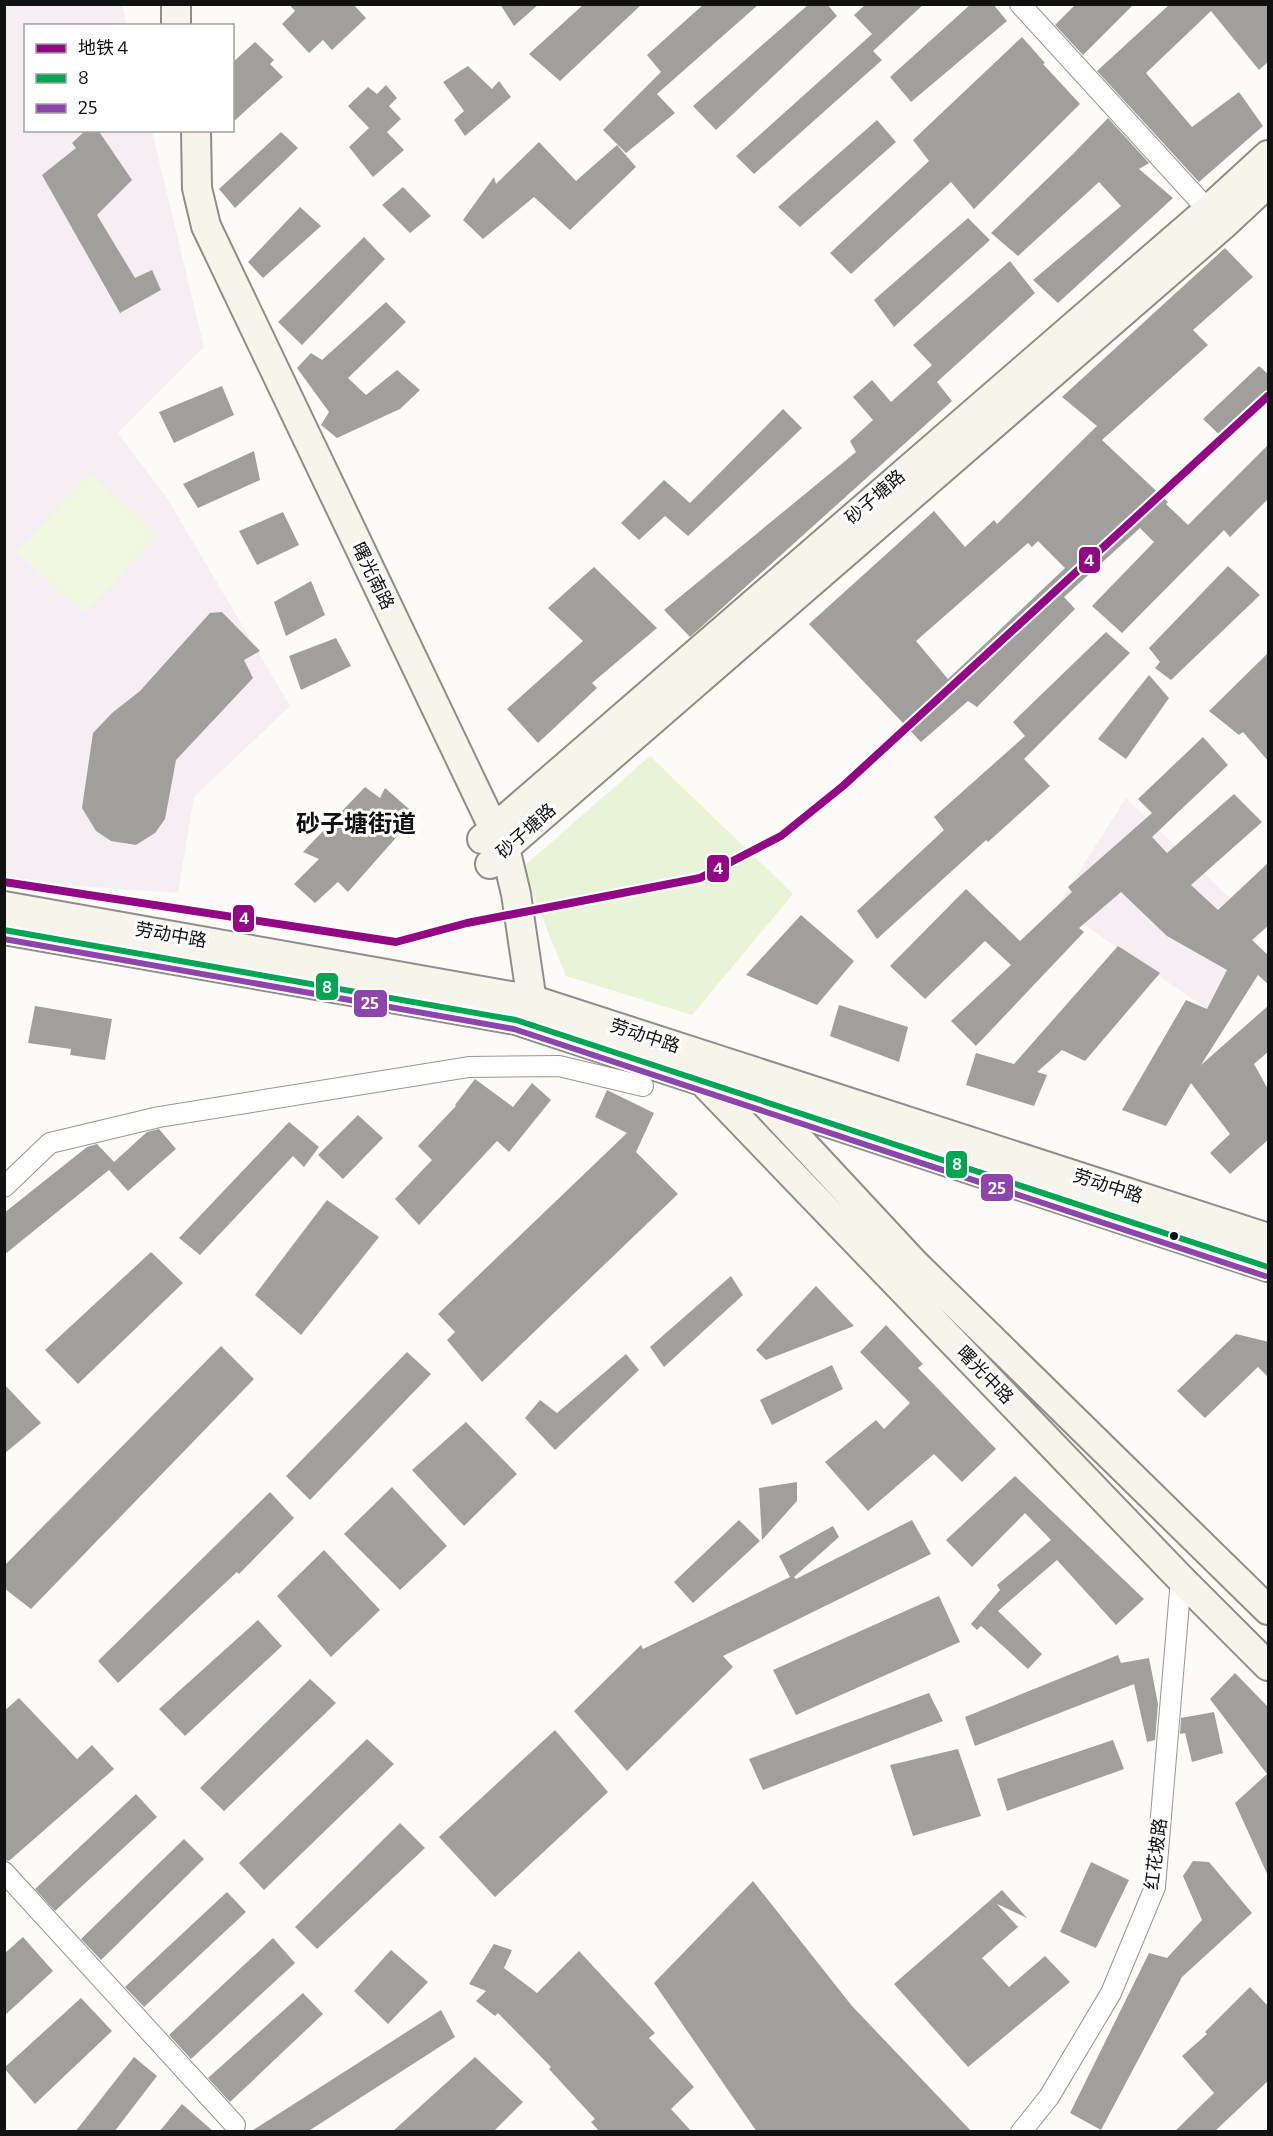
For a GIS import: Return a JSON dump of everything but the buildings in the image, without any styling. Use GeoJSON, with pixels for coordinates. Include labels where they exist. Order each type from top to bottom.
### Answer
{"type":"FeatureCollection","features":[{"type":"Feature","properties":{"kind":"main road"},"geometry":{"type":"LineString","coordinates":[[176,4],[176,24]]}},
{"type":"Feature","properties":{"kind":"main road"},"geometry":{"type":"LineString","coordinates":[[195,4],[196,24]]}},
{"type":"Feature","properties":{"kind":"main road","name":"曙光南路"},"geometry":{"type":"LineString","coordinates":[[179,132],[182,194],[192,233],[516,894],[524,1011]]}},
{"type":"Feature","properties":{"kind":"main road","name":"曙光南路"},"geometry":{"type":"LineString","coordinates":[[196,132],[197,188],[206,226],[492,845]]}},
{"type":"Feature","properties":{"kind":"main road","name":"砂子塘路"},"geometry":{"type":"LineString","coordinates":[[492,845],[1269,155]]}},
{"type":"Feature","properties":{"kind":"main road","name":"砂子塘路"},"geometry":{"type":"LineString","coordinates":[[492,845],[1222,226],[1269,183]]}},
{"type":"Feature","properties":{"kind":"main road","name":"劳动中路"},"geometry":{"type":"LineString","coordinates":[[4,906],[524,1011],[731,1064],[1269,1238]]}},
{"type":"Feature","properties":{"kind":"main road","name":"劳动中路"},"geometry":{"type":"LineString","coordinates":[[4,930],[524,1011],[704,1082],[1269,1267]]}},
{"type":"Feature","properties":{"kind":"main road","name":"曙光中路"},"geometry":{"type":"LineString","coordinates":[[731,1064],[914,1263],[1269,1610]]}},
{"type":"Feature","properties":{"kind":"main road","name":"曙光中路"},"geometry":{"type":"LineString","coordinates":[[704,1082],[1181,1579],[1269,1666]]}},
{"type":"Feature","properties":{"kind":"street"},"geometry":{"type":"LineString","coordinates":[[1020,4],[1208,210]]}},
{"type":"Feature","properties":{"kind":"street"},"geometry":{"type":"LineString","coordinates":[[4,1187],[50,1143],[159,1116],[446,1070],[469,1067],[559,1066],[643,1086]]}},
{"type":"Feature","properties":{"kind":"street","name":"红花坡路"},"geometry":{"type":"LineString","coordinates":[[1021,2132],[1049,2097],[1111,1993],[1155,1887],[1181,1579]]}},
{"type":"Feature","properties":{"kind":"street"},"geometry":{"type":"LineString","coordinates":[[4,1872],[235,2125]]}},
{"type":"Feature","properties":{"kind":"shaded area"},"geometry":{"type":"Polygon","coordinates":[[[4,5],[122,5],[127,24],[24,24],[24,132],[152,132],[204,347],[118,433],[167,498],[290,706],[194,797],[178,893],[5,881],[4,5]]]}},
{"type":"Feature","properties":{"kind":"shaded area"},"geometry":{"type":"Polygon","coordinates":[[[1126,798],[1263,930],[1207,1009],[1057,906],[1126,798]]]}},
{"type":"Feature","properties":{"kind":"green space"},"geometry":{"type":"Polygon","coordinates":[[[90,473],[157,535],[83,614],[16,552],[90,473]]]}},
{"type":"Feature","properties":{"kind":"green space"},"geometry":{"type":"Polygon","coordinates":[[[650,756],[793,894],[692,1015],[566,976],[522,868],[650,756]]]}},
{"type":"Feature","properties":{"kind":"metro line","name":"4"},"geometry":{"type":"LineString","coordinates":[[4,882],[396,942],[467,923],[700,878],[781,836],[843,786],[1268,396]]}},
{"type":"Feature","properties":{"kind":"transit line","name":"8"},"geometry":{"type":"LineString","coordinates":[[4,930],[516,1020],[1268,1267]]}},
{"type":"Feature","properties":{"kind":"transit line","name":"25"},"geometry":{"type":"LineString","coordinates":[[4,939],[514,1029],[1265,1276]]}},
{"type":"Feature","properties":{"kind":"district","name":"砂子塘街道"},"geometry":{"type":"Point","coordinates":[356,824]}}]}
